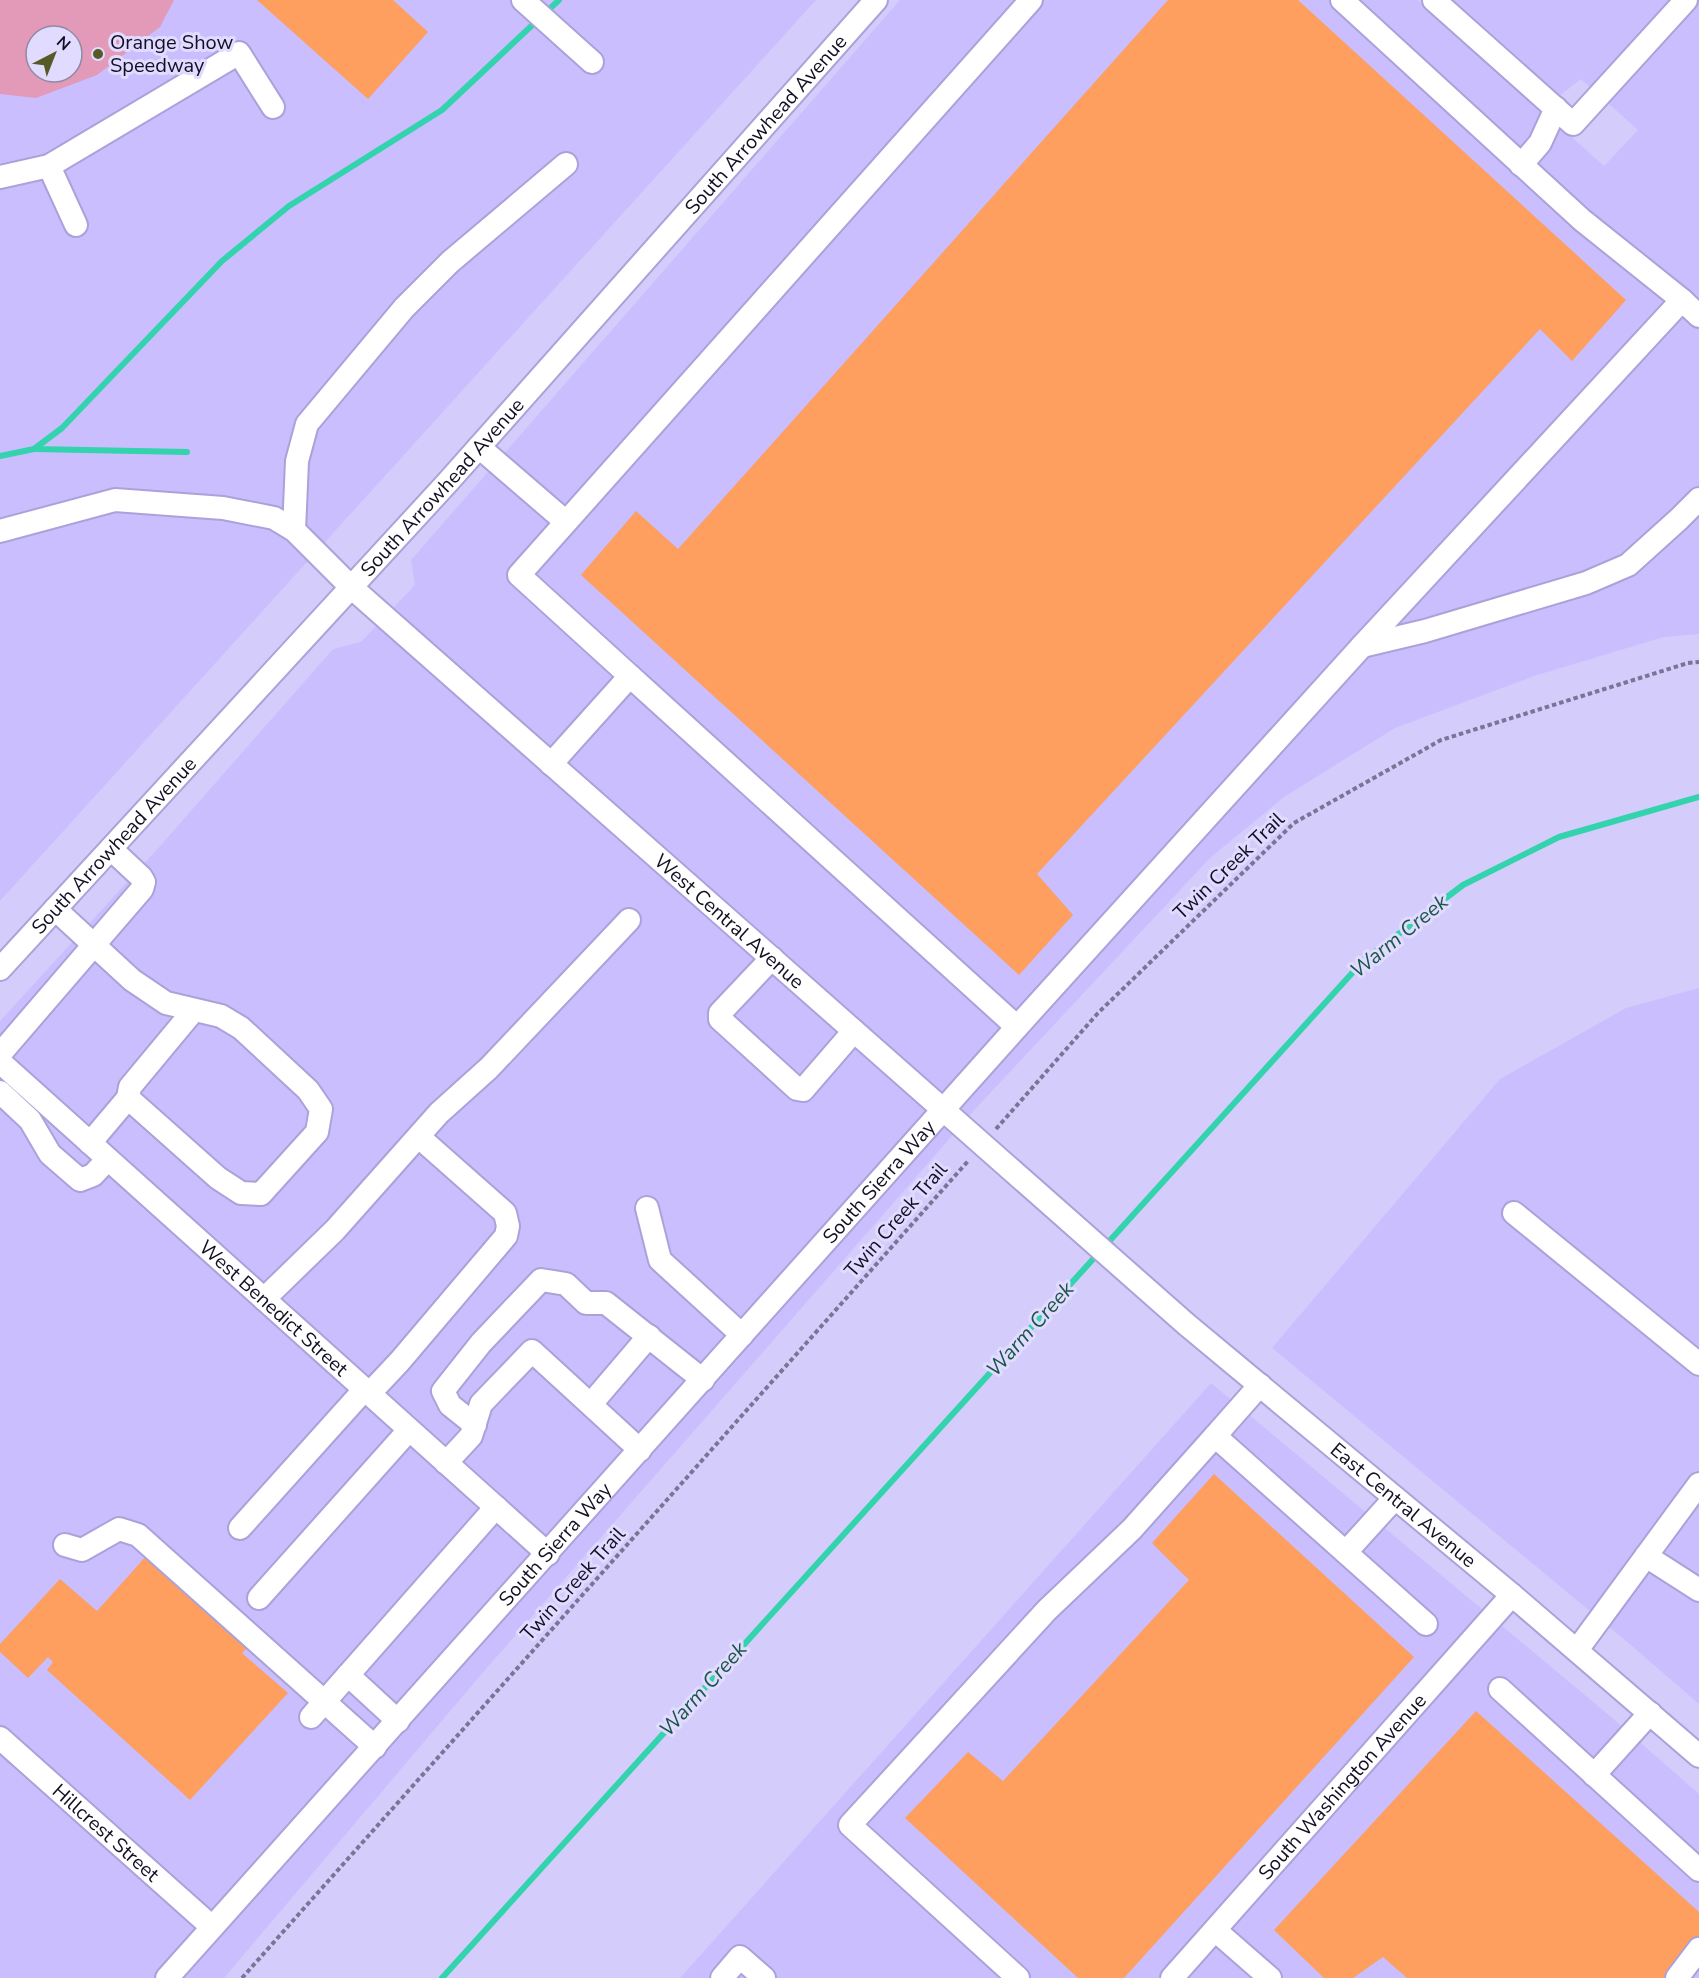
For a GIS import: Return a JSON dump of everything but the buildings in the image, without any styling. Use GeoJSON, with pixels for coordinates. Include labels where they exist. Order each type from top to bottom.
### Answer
{"type":"FeatureCollection","features":[{"type":"Feature","properties":{"kind":"street"},"geometry":{"type":"LineString","coordinates":[[523,0],[592,62]]}},
{"type":"Feature","properties":{"kind":"street","name":"South Arrowhead Avenue"},"geometry":{"type":"LineString","coordinates":[[0,969],[479,447],[876,0]]}},
{"type":"Feature","properties":{"kind":"street"},"geometry":{"type":"LineString","coordinates":[[1017,1027],[519,575],[1031,0]]}},
{"type":"Feature","properties":{"kind":"street"},"geometry":{"type":"LineString","coordinates":[[1342,0],[1582,220],[1699,316]]}},
{"type":"Feature","properties":{"kind":"street"},"geometry":{"type":"LineString","coordinates":[[1434,0],[1573,124],[1686,0]]}},
{"type":"Feature","properties":{"kind":"street"},"geometry":{"type":"LineString","coordinates":[[0,177],[50,166],[239,52],[273,107]]}},
{"type":"Feature","properties":{"kind":"street"},"geometry":{"type":"LineString","coordinates":[[1521,165],[1540,143],[1556,108]]}},
{"type":"Feature","properties":{"kind":"street"},"geometry":{"type":"LineString","coordinates":[[294,530],[297,461],[307,424],[404,308],[450,262],[566,164]]}},
{"type":"Feature","properties":{"kind":"street"},"geometry":{"type":"LineString","coordinates":[[50,166],[76,225]]}},
{"type":"Feature","properties":{"kind":"street","name":"South Sierra Way"},"geometry":{"type":"LineString","coordinates":[[167,1978],[1017,1027],[1362,646],[1682,300]]}},
{"type":"Feature","properties":{"kind":"street"},"geometry":{"type":"LineString","coordinates":[[479,447],[566,522]]}},
{"type":"Feature","properties":{"kind":"street"},"geometry":{"type":"LineString","coordinates":[[1362,646],[1425,631],[1586,583],[1628,565],[1699,499]]}},
{"type":"Feature","properties":{"kind":"street","name":"West Central Avenue"},"geometry":{"type":"LineString","coordinates":[[0,531],[115,500],[223,508],[274,518],[294,530],[351,587],[1107,1255]]}},
{"type":"Feature","properties":{"kind":"street"},"geometry":{"type":"LineString","coordinates":[[551,764],[630,676]]}},
{"type":"Feature","properties":{"kind":"street"},"geometry":{"type":"LineString","coordinates":[[0,1054],[142,889],[144,882],[141,877],[111,849]]}},
{"type":"Feature","properties":{"kind":"street"},"geometry":{"type":"LineString","coordinates":[[55,909],[132,980],[166,1003],[221,1016],[241,1028],[308,1090],[321,1110],[317,1132],[261,1194],[241,1193],[218,1178],[129,1098]]}},
{"type":"Feature","properties":{"kind":"street"},"geometry":{"type":"LineString","coordinates":[[264,1299],[335,1230],[439,1113],[489,1068],[629,920]]}},
{"type":"Feature","properties":{"kind":"street"},"geometry":{"type":"LineString","coordinates":[[772,958],[720,1013],[720,1019],[797,1089],[803,1090],[854,1031]]}},
{"type":"Feature","properties":{"kind":"street"},"geometry":{"type":"LineString","coordinates":[[90,1143],[129,1098],[130,1087],[194,1010]]}},
{"type":"Feature","properties":{"kind":"street","name":"West Benedict Street"},"geometry":{"type":"LineString","coordinates":[[0,1062],[548,1554]]}},
{"type":"Feature","properties":{"kind":"street"},"geometry":{"type":"LineString","coordinates":[[0,1092],[30,1120],[50,1154],[80,1180],[93,1175],[108,1159]]}},
{"type":"Feature","properties":{"kind":"street"},"geometry":{"type":"LineString","coordinates":[[240,1528],[367,1392],[400,1361],[506,1236],[508,1226],[505,1214],[419,1137]]}},
{"type":"Feature","properties":{"kind":"street"},"geometry":{"type":"LineString","coordinates":[[647,1209],[660,1260],[742,1335]]}},
{"type":"Feature","properties":{"kind":"street"},"geometry":{"type":"LineString","coordinates":[[1514,1212],[1699,1364]]}},
{"type":"Feature","properties":{"kind":"street","name":"East Central Avenue"},"geometry":{"type":"LineString","coordinates":[[1107,1255],[1186,1324],[1577,1650],[1699,1756]]}},
{"type":"Feature","properties":{"kind":"street"},"geometry":{"type":"LineString","coordinates":[[475,1425],[450,1405],[443,1391],[481,1343],[541,1280],[566,1284],[586,1303],[606,1303],[703,1380]]}},
{"type":"Feature","properties":{"kind":"street"},"geometry":{"type":"LineString","coordinates":[[591,1404],[649,1336]]}},
{"type":"Feature","properties":{"kind":"street"},"geometry":{"type":"LineString","coordinates":[[446,1463],[471,1436],[481,1404],[532,1351],[640,1450]]}},
{"type":"Feature","properties":{"kind":"street"},"geometry":{"type":"LineString","coordinates":[[1018,1978],[850,1825],[1047,1610],[1132,1529],[1260,1385]]}},
{"type":"Feature","properties":{"kind":"street"},"geometry":{"type":"LineString","coordinates":[[260,1598],[410,1430]]}},
{"type":"Feature","properties":{"kind":"street"},"geometry":{"type":"LineString","coordinates":[[1215,1436],[1426,1624]]}},
{"type":"Feature","properties":{"kind":"street"},"geometry":{"type":"LineString","coordinates":[[1577,1650],[1699,1484]]}},
{"type":"Feature","properties":{"kind":"street"},"geometry":{"type":"LineString","coordinates":[[1346,1552],[1395,1497]]}},
{"type":"Feature","properties":{"kind":"street"},"geometry":{"type":"LineString","coordinates":[[318,1709],[496,1507]]}},
{"type":"Feature","properties":{"kind":"street"},"geometry":{"type":"LineString","coordinates":[[65,1545],[82,1550],[119,1529],[138,1535],[318,1709],[375,1747]]}},
{"type":"Feature","properties":{"kind":"street"},"geometry":{"type":"LineString","coordinates":[[1646,1556],[1699,1590]]}},
{"type":"Feature","properties":{"kind":"street","name":"South Washington Avenue"},"geometry":{"type":"LineString","coordinates":[[1172,1978],[1512,1595]]}},
{"type":"Feature","properties":{"kind":"street"},"geometry":{"type":"LineString","coordinates":[[348,1675],[398,1721]]}},
{"type":"Feature","properties":{"kind":"street"},"geometry":{"type":"LineString","coordinates":[[1500,1689],[1699,1870]]}},
{"type":"Feature","properties":{"kind":"street"},"geometry":{"type":"LineString","coordinates":[[1594,1774],[1650,1713]]}},
{"type":"Feature","properties":{"kind":"street","name":"Hillcrest Street"},"geometry":{"type":"LineString","coordinates":[[0,1738],[212,1928]]}},
{"type":"Feature","properties":{"kind":"street"},"geometry":{"type":"LineString","coordinates":[[1215,1930],[1269,1978]]}},
{"type":"Feature","properties":{"kind":"street"},"geometry":{"type":"LineString","coordinates":[[1677,1978],[1699,1949]]}},
{"type":"Feature","properties":{"kind":"street"},"geometry":{"type":"LineString","coordinates":[[722,1978],[741,1957],[764,1978]]}},
{"type":"Feature","properties":{"kind":"path","name":"Twin Creek Trail"},"geometry":{"type":"LineString","coordinates":[[242,1978],[1098,1013],[1294,823],[1441,740],[1688,663],[1699,662]]}},
{"type":"Feature","properties":{"kind":"shaded area"},"geometry":{"type":"Polygon","coordinates":[[[0,0],[816,0],[0,901],[0,0]]]}},
{"type":"Feature","properties":{"kind":"shaded area","name":"Orange Show Speedway"},"geometry":{"type":"Polygon","coordinates":[[[0,0],[174,0],[160,27],[97,75],[84,80],[84,24],[24,24],[24,84],[73,84],[36,98],[0,94],[0,0]]]}},
{"type":"Feature","properties":{"kind":"shaded area"},"geometry":{"type":"Polygon","coordinates":[[[900,0],[1418,0],[1604,166],[1638,130],[1581,79],[1558,97],[1453,0],[1699,0],[1699,634],[1664,637],[1534,676],[1395,728],[1284,797],[1210,858],[978,1106],[479,1677],[224,1978],[0,1978],[0,1021],[161,845],[333,649],[361,642],[415,585],[411,560],[900,0]]]}},
{"type":"Feature","properties":{"kind":"shaded area"},"geometry":{"type":"Polygon","coordinates":[[[1699,988],[1699,1704],[1272,1348],[1500,1079],[1626,1008],[1699,988]]]}},
{"type":"Feature","properties":{"kind":"shaded area"},"geometry":{"type":"Polygon","coordinates":[[[1211,1383],[1611,1717],[1699,1794],[1699,1978],[680,1978],[1211,1383]]]}},
{"type":"Feature","properties":{"kind":"waterway"},"geometry":{"type":"LineString","coordinates":[[0,456],[34,449],[62,428],[222,261],[289,206],[442,110],[559,0]]}},
{"type":"Feature","properties":{"kind":"waterway"},"geometry":{"type":"LineString","coordinates":[[34,449],[187,452]]}},
{"type":"Feature","properties":{"kind":"waterway","name":"Warm Creek"},"geometry":{"type":"LineString","coordinates":[[442,1978],[1363,961],[1463,885],[1559,837],[1699,797]]}},
{"type":"Feature","properties":{"kind":"place","name":"Orange Show Speedway"},"geometry":{"type":"Point","coordinates":[98,54]}}]}
